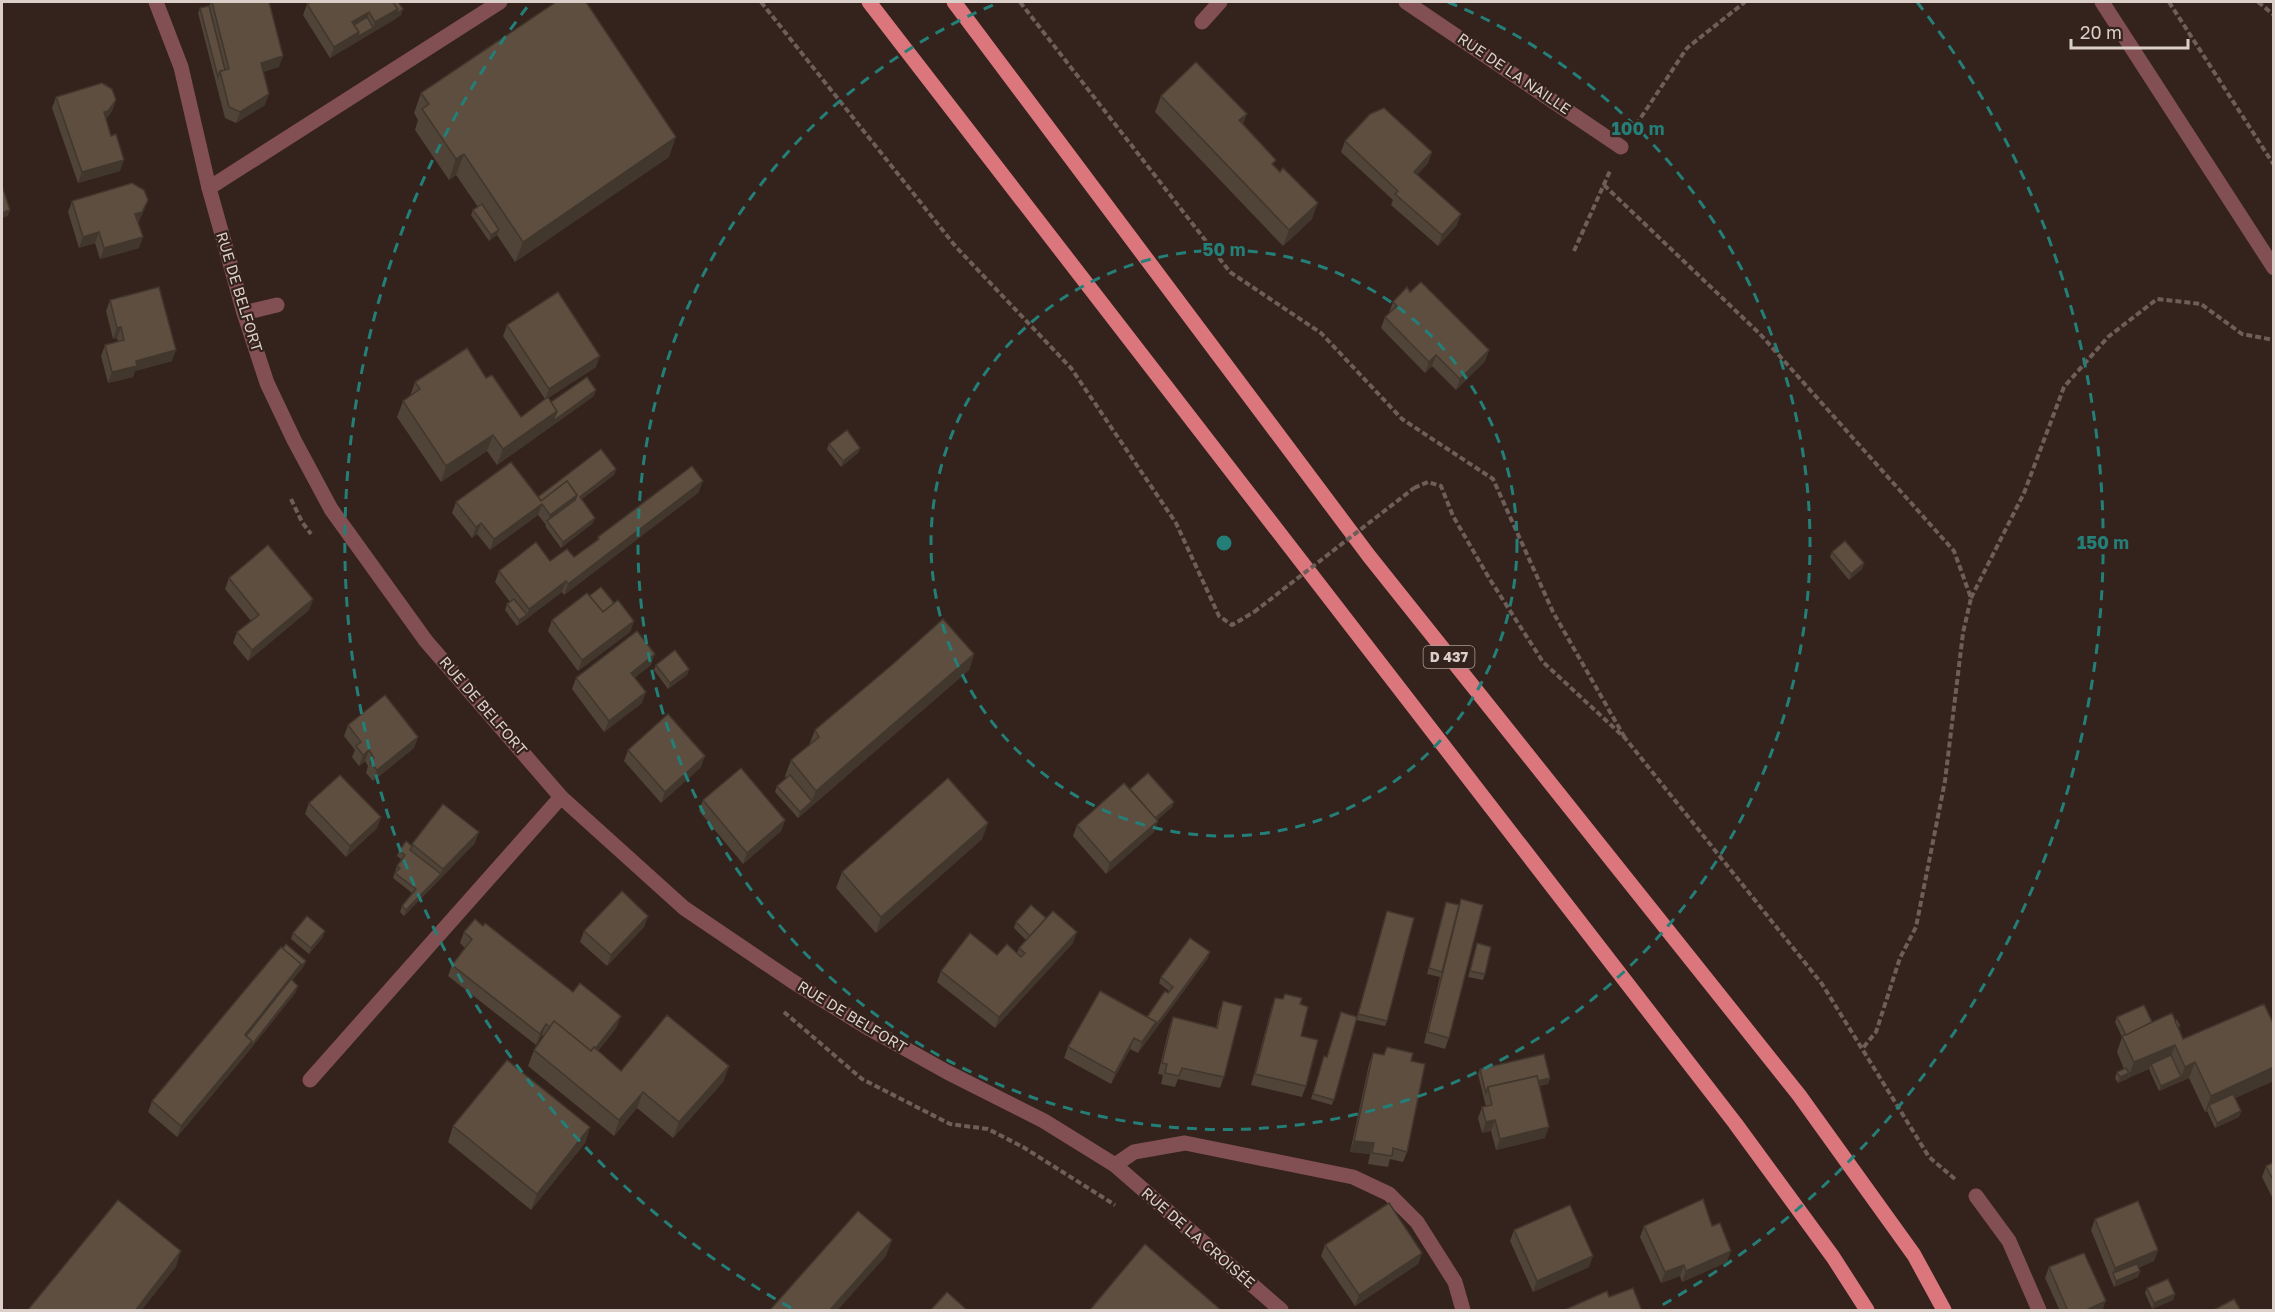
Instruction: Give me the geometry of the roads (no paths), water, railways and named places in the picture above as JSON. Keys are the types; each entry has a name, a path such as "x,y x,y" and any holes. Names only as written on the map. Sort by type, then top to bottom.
{"main road":[{"path":"869,2 1735,1123 1833,1257 1867,1311"},
{"name":"D 437","path":"954,2 1369,556 1798,1095 1914,1255 1944,1311"}],"street":[{"name":"RUE DE BELFORT","path":"156,2 181,67 209,188 244,314 267,383 331,509 426,641 561,797 684,908 792,981 870,1029 947,1072 1044,1121 1115,1165"},
{"path":"209,188 500,2"},
{"path":"1202,22 1220,2"},
{"name":"RUE DE LA NAILLE","path":"1406,2 1621,147"},
{"path":"2102,2 2274,268"},
{"path":"244,314 277,305"},
{"path":"310,1080 561,797"},
{"path":"1115,1165 1134,1152 1185,1143 1353,1177 1389,1194 1417,1222 1455,1281 1463,1311"},
{"name":"RUE DE LA CROISÉE","path":"1115,1165 1281,1311"},
{"path":"1977,1196 2009,1241 2039,1311"}]}
